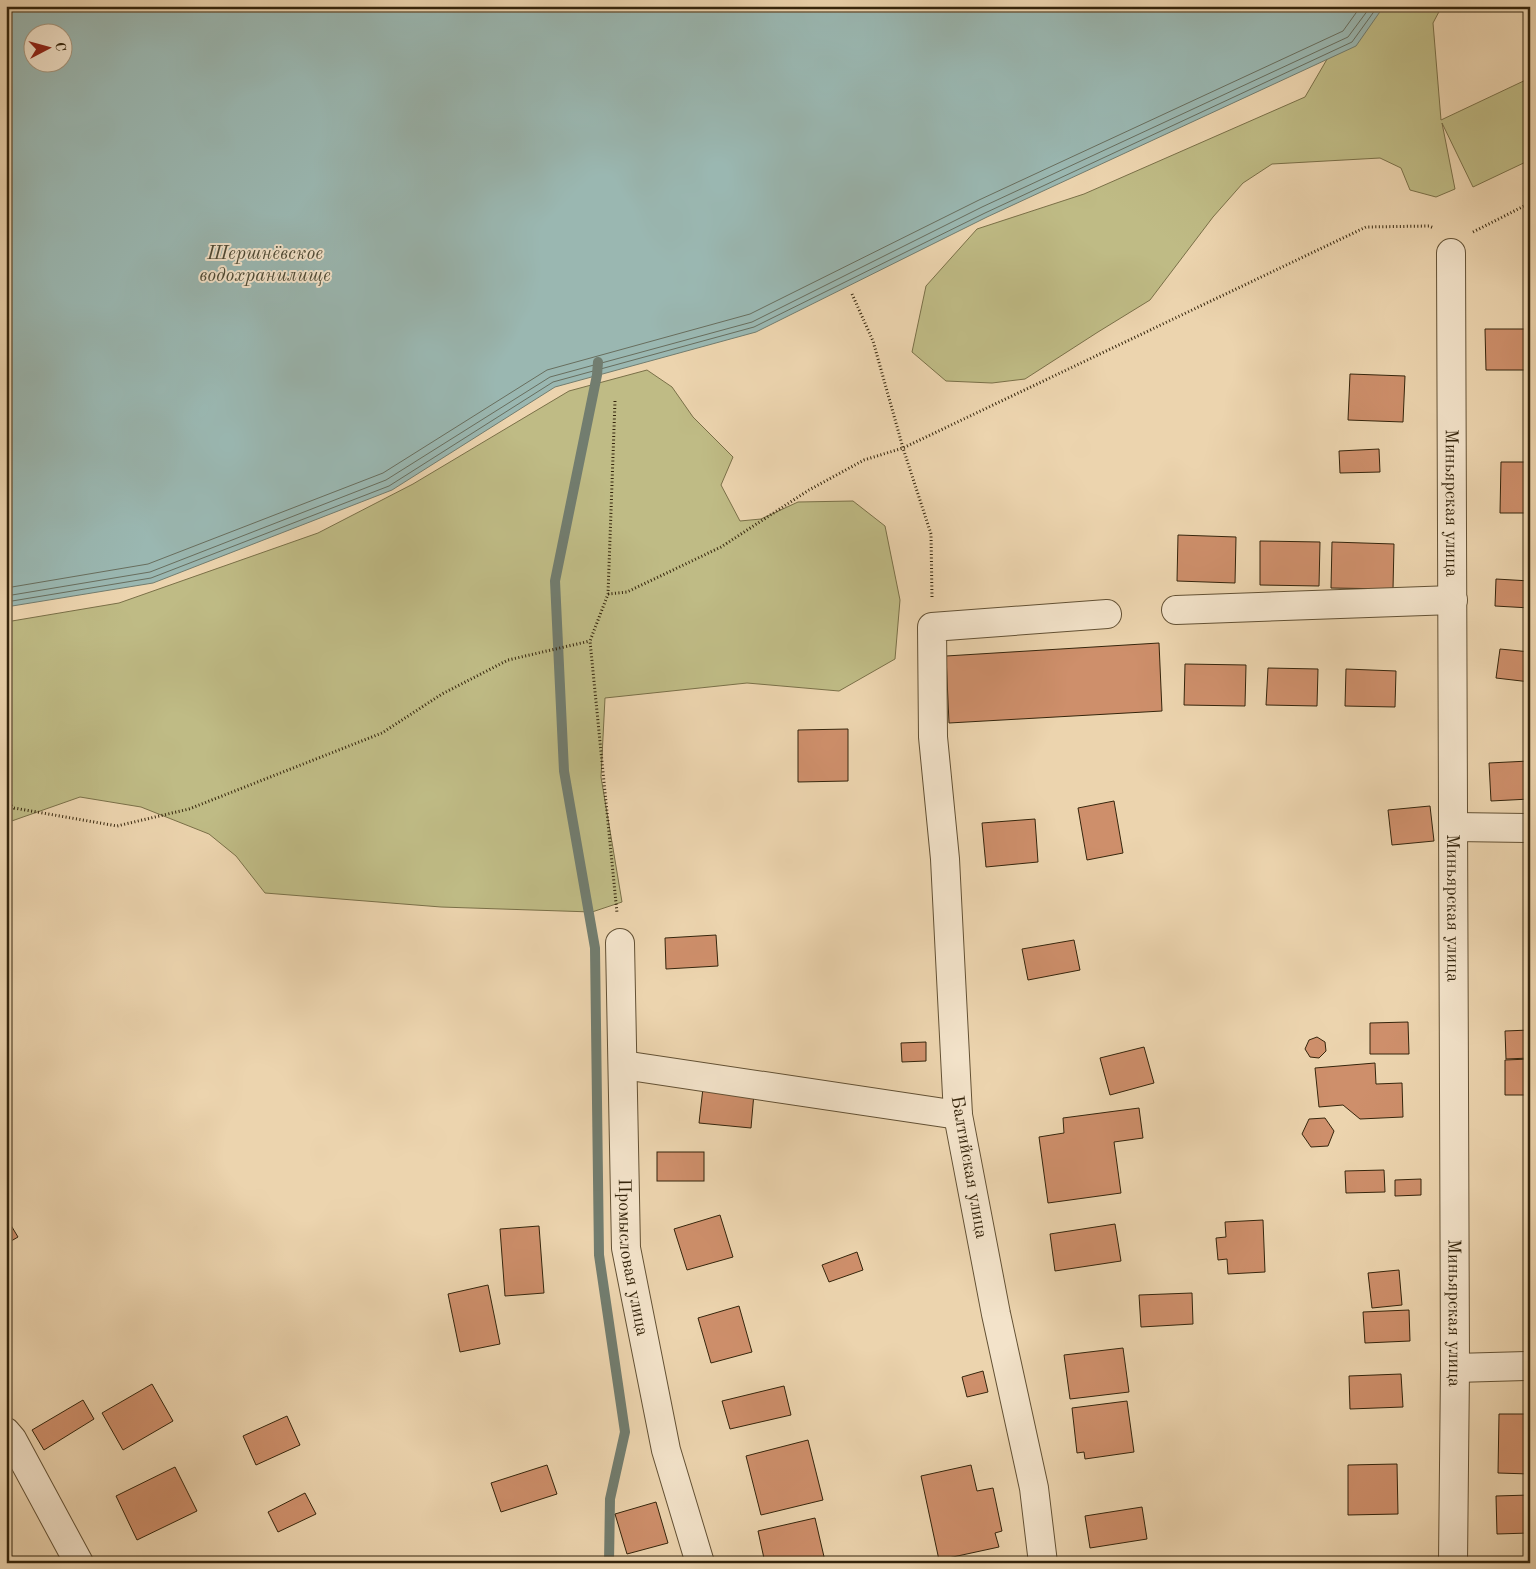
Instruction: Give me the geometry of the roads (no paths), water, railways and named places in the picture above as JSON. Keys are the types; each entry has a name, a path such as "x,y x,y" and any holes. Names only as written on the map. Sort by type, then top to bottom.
{"street":[{"name":"Миньярская улица","path":"1451,253 1456,1368 1453,1563"},
{"path":"1176,610 1453,600"},
{"name":"Балтийская улица","path":"1043,1563 1034,1488 996,1314 958,1115 945,859 933,737 932,627 1107,614"},
{"path":"1454,827 1530,828"},
{"name":"Промысловая улица","path":"620,943 626,1248 666,1450 700,1563"},
{"path":"623,1065 958,1115"},
{"path":"1456,1368 1530,1366"},
{"path":"6,1432 12,1439 79,1563"}],"water":[{"name":"Шершнёвское водохранилище","path":"6,6 1384,6 1356,46 987,217 756,332 555,387 392,490 153,583 6,607"}],"waterway":[{"path":"598,362 597,375 555,581 564,771 595,948 599,1255 625,1432 610,1499 609,1563"}]}
